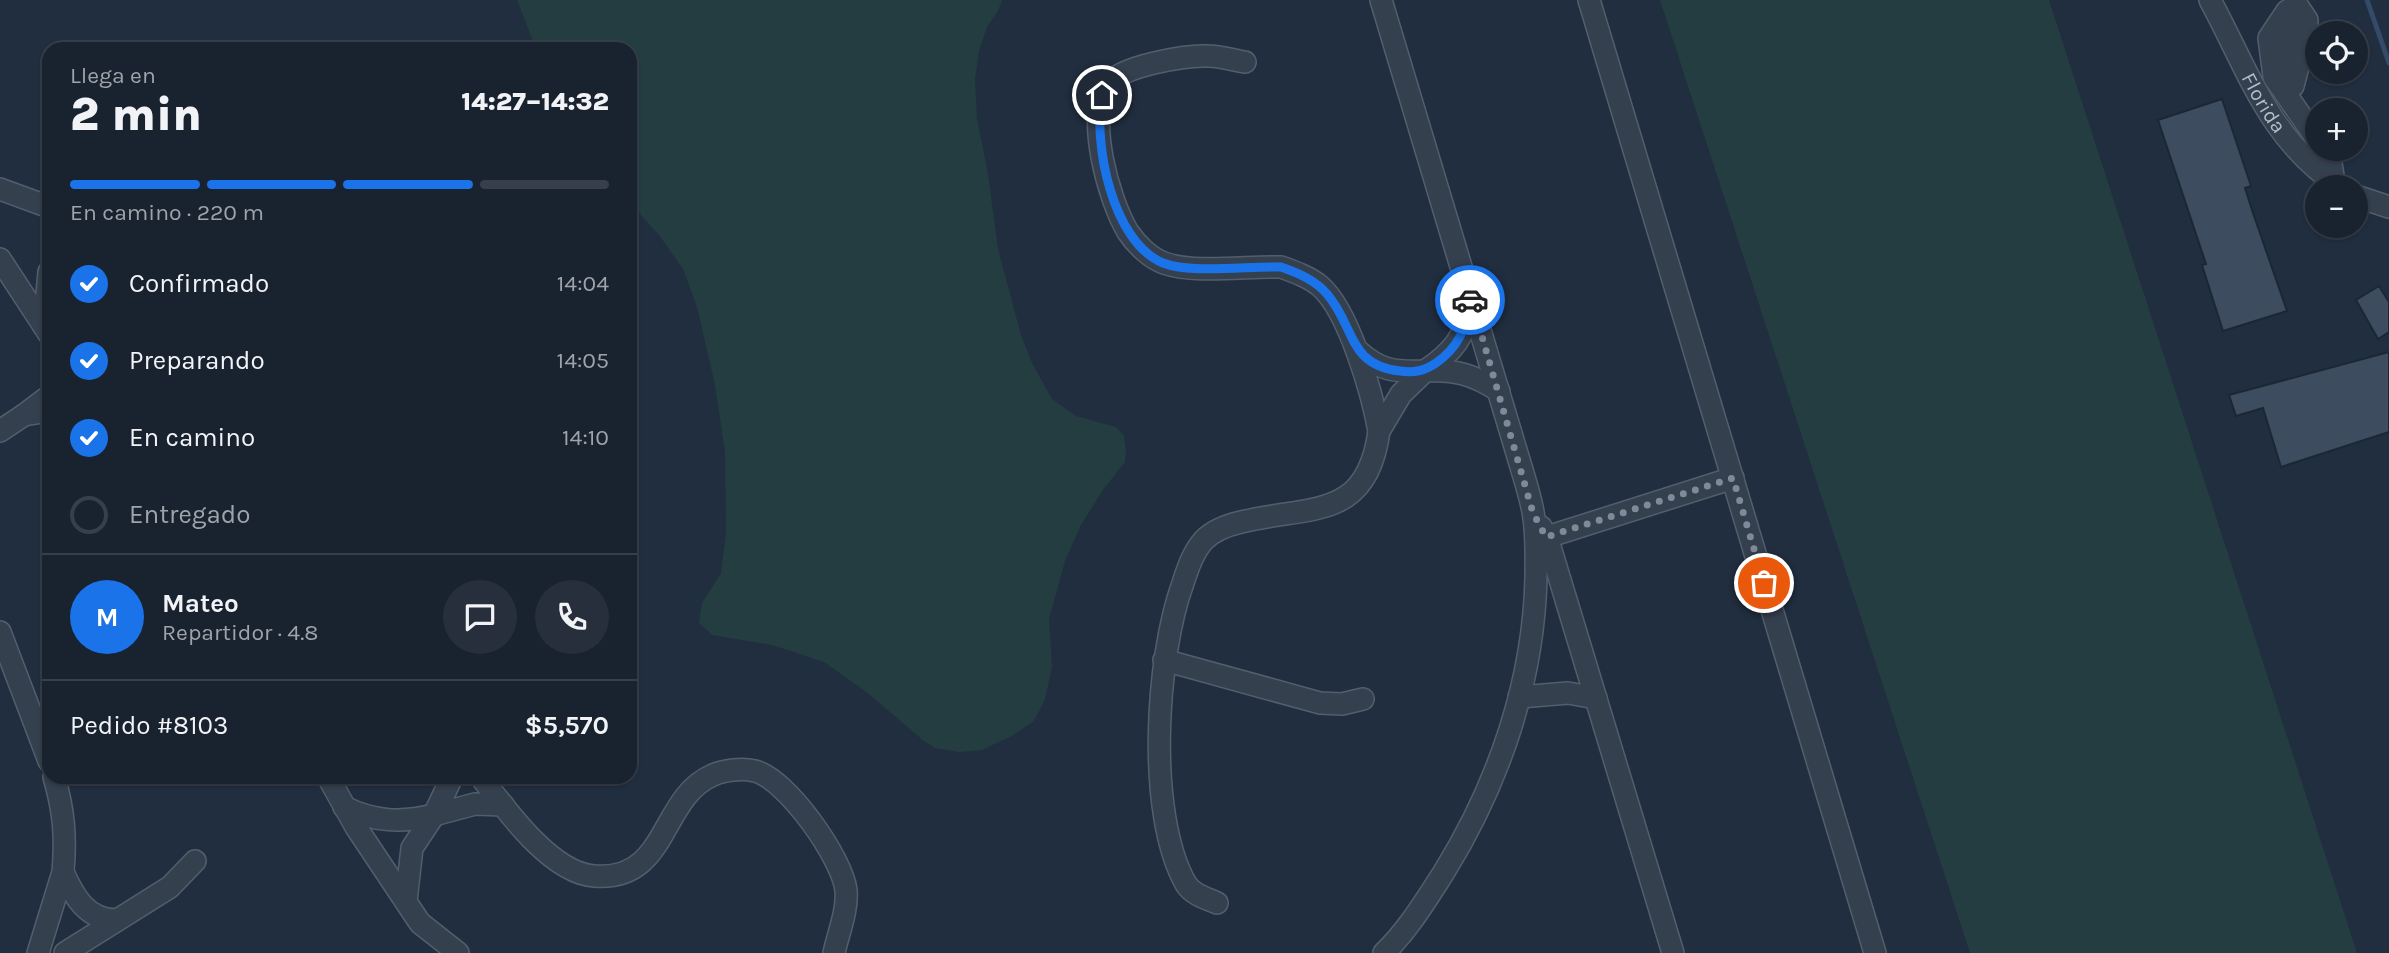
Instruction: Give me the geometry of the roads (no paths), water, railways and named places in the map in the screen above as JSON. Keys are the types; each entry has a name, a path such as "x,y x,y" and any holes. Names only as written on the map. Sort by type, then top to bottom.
{"street":[{"path":"1381,0 1499,391 1541,542 1596,698 1672,953"},
{"path":"1589,0 1875,953"},
{"name":"Florida","path":"2210,0 2270,116 2303,158 2325,175"},
{"path":"2297,3 2285,43 2284,71 2292,102 2305,121"},
{"path":"1217,903 1187,886 1172,847 1163,796 1160,713 1164,660 1179,593 1189,564 1205,538 1234,523 1301,513 1330,505 1346,497 1357,488 1373,465 1379,431 1374,404 1357,350 1329,296 1309,279 1281,267 1181,267 1163,263 1139,245 1121,216 1104,169 1100,137 1099,112 1102,95 1109,83 1117,75 1144,65 1208,56 1245,62"},
{"path":"0,189 42,204"},
{"path":"2368,200 2389,207"},
{"path":"0,258 42,324"},
{"path":"1379,431 1401,394 1424,371 1444,358 1463,333 1468,320 1470,295"},
{"path":"1357,350 1372,363 1387,370 1457,372 1475,376 1499,391"},
{"path":"0,430 42,401"},
{"path":"23,415 42,412"},
{"path":"1541,542 1733,478"},
{"path":"1384,953 1417,915 1465,837 1484,799 1520,697 1532,634 1541,542"},
{"path":"0,632 42,743"},
{"path":"1164,660 1320,703 1342,704 1363,699"},
{"path":"1520,697 1568,693 1596,698"},
{"path":"486,784 543,849 565,867 585,875 607,876 631,870 644,862 656,848 687,794 700,782 728,771 755,771 772,781 797,804 836,861 847,893 834,953"},
{"path":"38,953 63,872 66,837 56,784"},
{"path":"332,784 420,923 429,953"},
{"path":"406,901 412,848 434,814 449,784"},
{"path":"344,807 357,813 393,821 415,820 475,804 503,805"},
{"path":"65,953 170,887 195,862"},
{"path":"63,872 74,897 101,920 117,920"},
{"path":"420,923 458,953"},
{"path":"1404,929 1402,942 1405,953"}],"waterway":[{"path":"2367,0 2389,63"}]}
